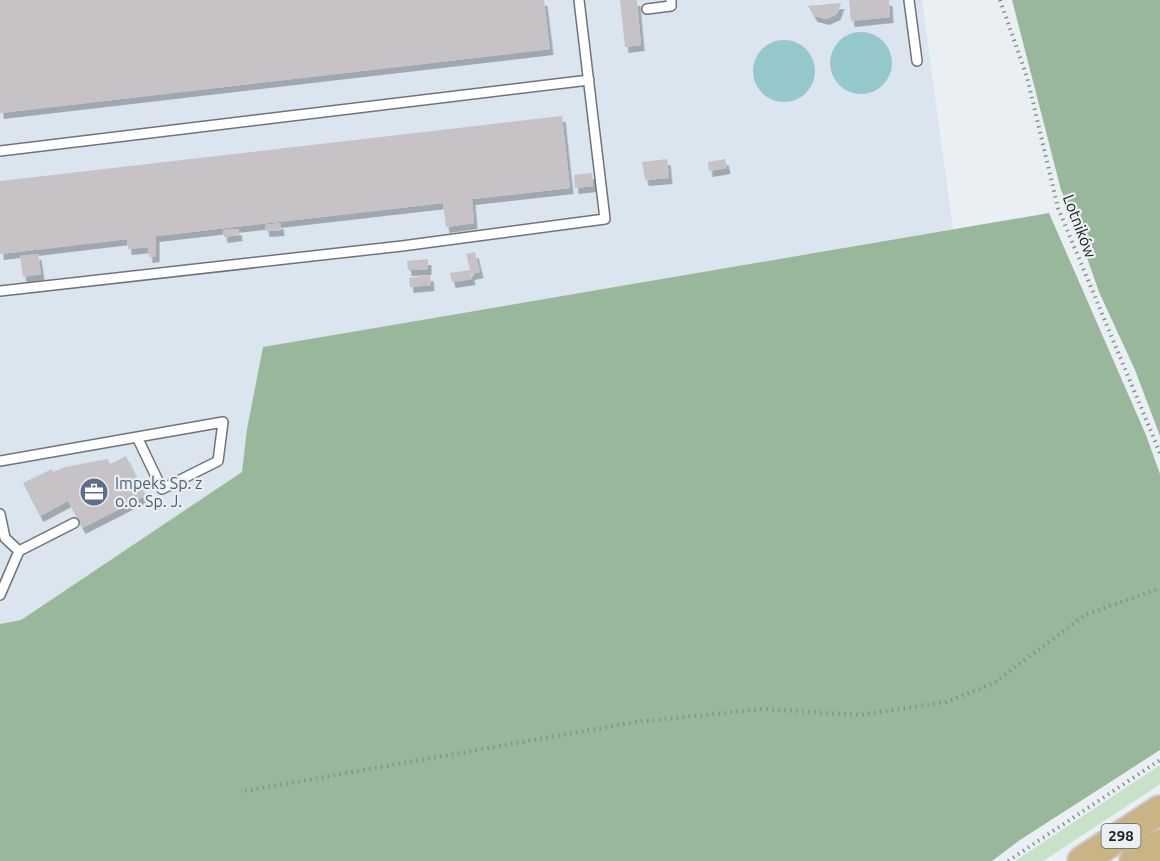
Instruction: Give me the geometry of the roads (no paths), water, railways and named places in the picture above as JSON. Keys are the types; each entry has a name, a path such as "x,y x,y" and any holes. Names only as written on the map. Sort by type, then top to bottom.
{"main road":[{"name":"298","path":"1082,861 1160,810"},
{"name":"298","path":"1134,861 1160,844"}],"lane":[{"path":"0,291 402,246 605,219 579,0"},
{"path":"647,9 671,6 671,0"},
{"path":"909,0 917,61"},
{"path":"0,151 589,80"},
{"path":"0,461 137,437 223,422 218,461 162,489 137,437"},
{"path":"0,514 1,530 5,538 19,551"},
{"path":"0,595 19,551 74,523"}],"water":[{"path":"861,32 878,37 883,41 887,46 892,63 887,80 883,85 878,89 861,94 844,89 839,85 835,80 830,63 835,46 839,41 844,37"},
{"path":"784,40 806,49 815,71 806,93 784,102 762,93 753,71 762,49"}],"place":[{"name":"Impeks Sp. z o.o. Sp. J.","path":"94,492"}]}
